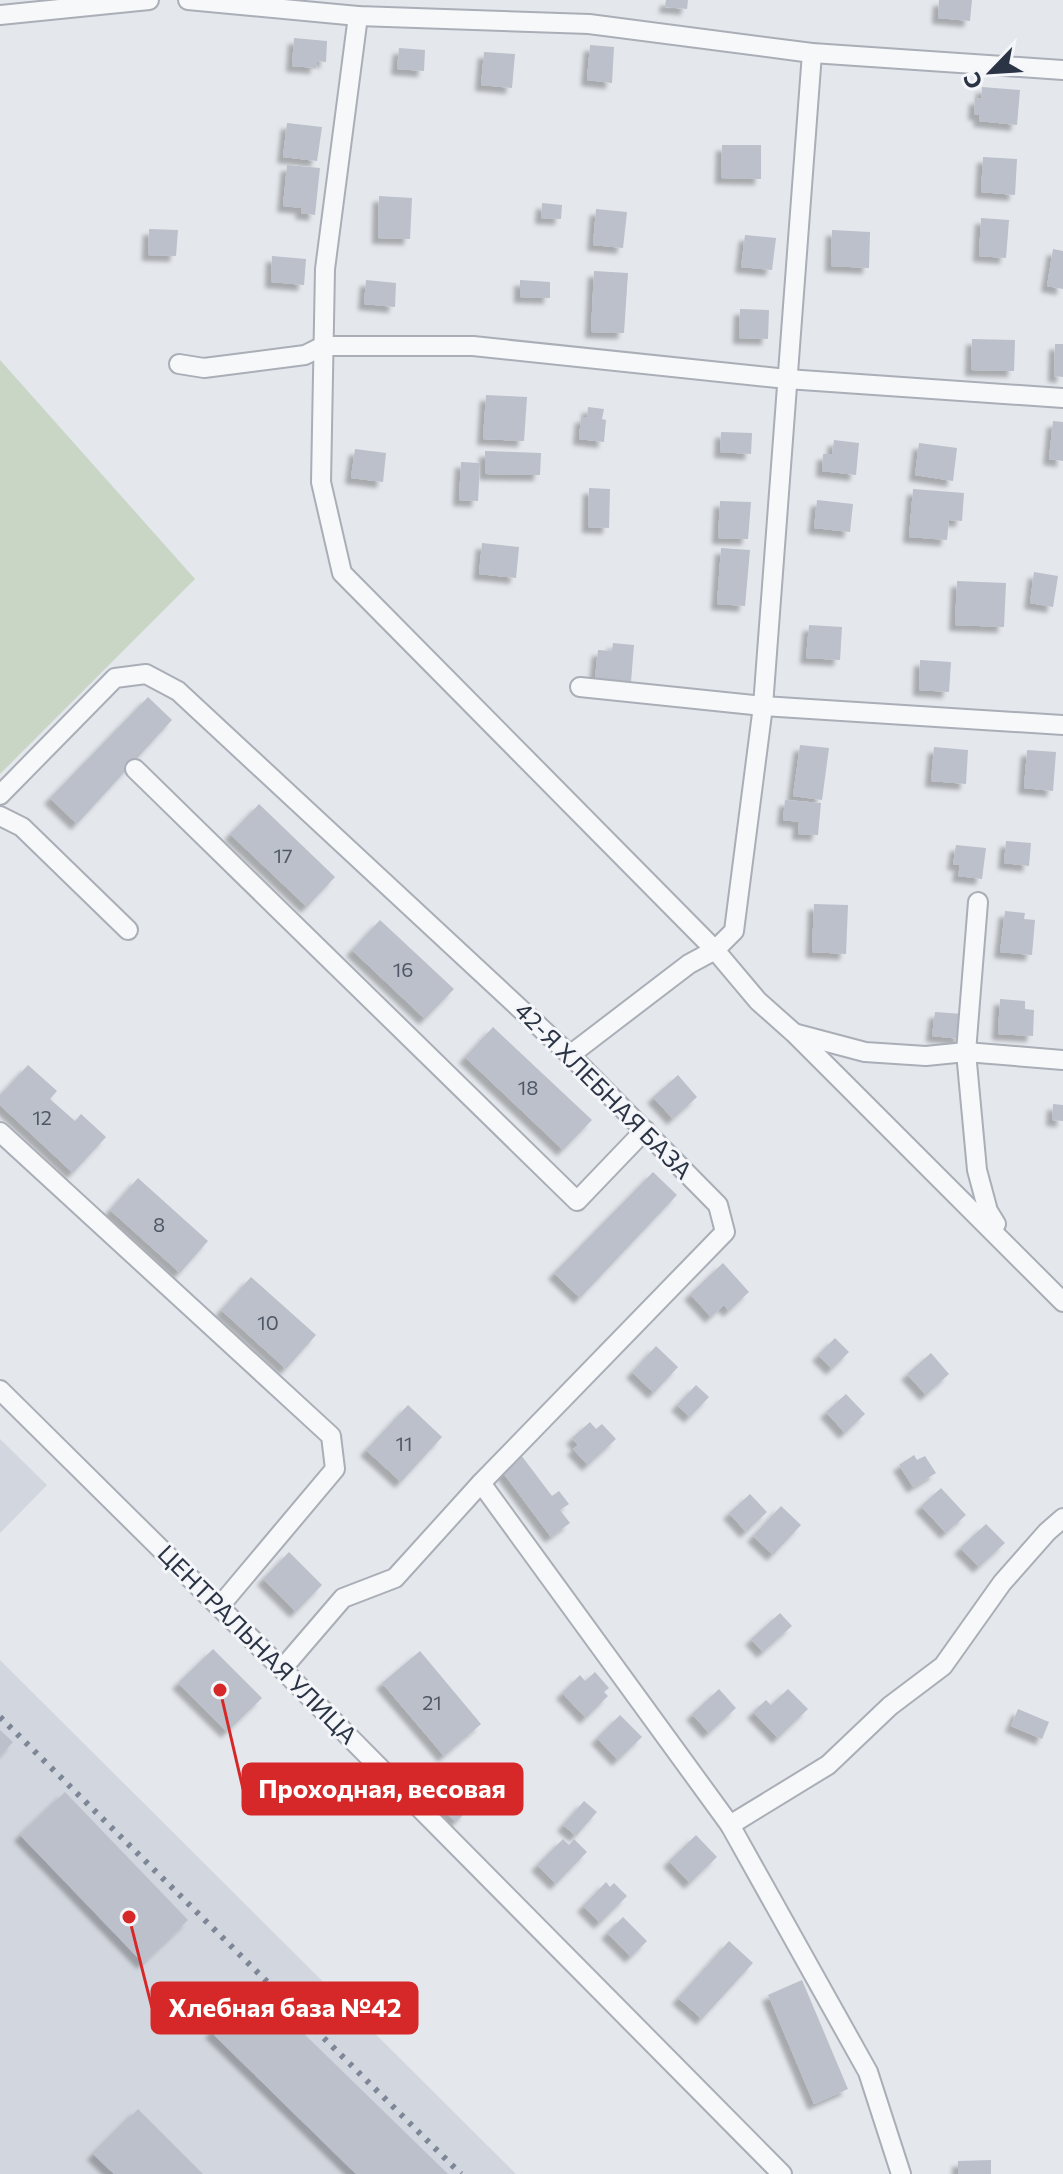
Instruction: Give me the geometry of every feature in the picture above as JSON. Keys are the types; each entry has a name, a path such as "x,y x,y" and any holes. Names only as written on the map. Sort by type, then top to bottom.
{"street":[{"path":"0,15 149,0"},
{"path":"188,0 358,16 589,24 812,53 1063,70"},
{"path":"358,16 325,269 321,482 342,573 715,950 758,1001 1008,1244 1063,1302"},
{"path":"570,1055 689,964 715,950 734,931 763,706 812,53"},
{"path":"179,364 204,368 305,355 323,346 473,346 787,379 1063,398"},
{"name":"42-Я ХЛЕБНАЯ БАЗА","path":"0,795 115,678 146,674 178,691 570,1055 718,1205 725,1232 481,1483 395,1578 343,1598 282,1669"},
{"path":"580,687 763,706 1063,725"},
{"path":"135,769 577,1201 645,1130"},
{"path":"0,816 22,827 128,930"},
{"path":"978,902 966,1052 977,1170 988,1211 1008,1244"},
{"path":"794,1033 865,1052 926,1056 966,1052 1063,1060"},
{"path":"0,1132 331,1436 335,1469 219,1607"},
{"name":"ЦЕНТРАЛЬНАЯ УЛИЦА","path":"0,1390 282,1669 782,2174"},
{"path":"481,1483 730,1825 868,2072 901,2174"},
{"path":"730,1825 828,1765 890,1706 943,1666 1002,1583 1063,1518"}],"shaded area":[{"path":"0,1439 47,1485 0,1533"},
{"path":"0,1660 516,2174 0,2174"}],"green space":[{"path":"0,360 195,579 0,774"}],"building":[{"path":"666,0 688,0 687,9 665,7"},
{"path":"939,0 972,0 970,21 938,18"},
{"path":"294,38 327,41 326,62 317,61 316,68 292,66"},
{"path":"590,45 614,47 612,83 587,80"},
{"path":"399,48 425,50 424,71 397,69"},
{"path":"484,52 515,54 512,88 481,85"},
{"path":"982,87 1020,90 1017,125 979,121 980,115 974,114 975,98 981,99"},
{"path":"287,123 322,127 317,161 283,157"},
{"path":"722,145 761,145 761,179 721,178"},
{"path":"983,157 1017,159 1015,195 981,192"},
{"path":"287,165 320,168 315,215 301,213 302,208 283,206"},
{"path":"379,196 412,198 410,239 378,238"},
{"path":"542,203 562,205 561,219 541,218"},
{"path":"596,209 627,212 623,248 593,245"},
{"path":"981,218 1009,220 1006,258 979,256"},
{"path":"149,229 178,230 176,256 148,255"},
{"path":"832,230 870,232 869,268 831,266"},
{"path":"745,235 776,238 772,270 741,267"},
{"path":"1053,249 1063,251 1063,289 1047,286"},
{"path":"272,256 306,259 304,285 271,282"},
{"path":"594,271 628,273 624,333 591,332"},
{"path":"366,280 396,283 395,307 364,304"},
{"path":"520,280 550,282 550,298 520,297"},
{"path":"740,309 769,310 768,339 739,338"},
{"path":"972,339 1015,340 1014,371 971,370"},
{"path":"1055,344 1063,344 1063,377 1054,376"},
{"path":"486,395 527,397 524,441 483,439"},
{"path":"588,407 604,409 604,442 579,439 581,417 587,417"},
{"path":"1053,421 1063,422 1063,461 1049,459"},
{"path":"721,432 752,433 751,454 720,452"},
{"path":"834,440 859,443 856,475 822,471 823,454 832,454"},
{"path":"919,443 957,448 953,481 915,475"},
{"path":"355,449 386,453 383,482 351,478"},
{"path":"485,451 541,453 540,475 485,474"},
{"path":"461,462 480,463 478,501 459,500"},
{"path":"589,488 610,489 609,528 588,527"},
{"path":"913,489 964,493 962,521 949,520 947,540 909,537"},
{"path":"817,500 853,504 850,532 814,528"},
{"path":"720,501 751,502 748,539 718,538"},
{"path":"482,543 519,547 516,578 479,574"},
{"path":"721,548 750,550 745,606 717,604"},
{"path":"1034,572 1058,576 1053,607 1030,603"},
{"path":"957,581 1006,583 1004,627 955,625"},
{"path":"809,625 842,627 840,660 806,658"},
{"path":"613,643 634,645 631,682 595,678 598,650 612,651"},
{"path":"920,660 951,662 949,692 919,690"},
{"path":"148,697 172,720 77,824 50,798"},
{"path":"800,745 829,748 822,800 793,796"},
{"path":"934,747 968,750 966,784 931,781"},
{"path":"1027,750 1056,752 1053,791 1024,788"},
{"path":"785,800 821,803 818,835 798,834 799,822 783,820"},
{"path":"259,804 335,877 307,907 230,834"},
{"path":"1006,841 1031,843 1029,866 1004,863"},
{"path":"956,845 986,848 982,879 958,876 960,865 953,864"},
{"path":"814,904 848,905 846,954 812,952"},
{"path":"1005,911 1025,913 1024,919 1035,920 1032,955 1000,952"},
{"path":"380,920 454,989 425,1019 352,950"},
{"path":"1000,999 1025,1001 1025,1009 1034,1010 1033,1036 998,1034"},
{"path":"935,1012 963,1014 961,1039 932,1036"},
{"path":"493,1027 592,1120 563,1150 465,1057"},
{"path":"28,1065 57,1091 50,1099 75,1121 81,1114 106,1137 73,1173 0,1105 0,1095"},
{"path":"678,1075 697,1097 673,1119 653,1097"},
{"path":"1053,1104 1063,1105 1063,1121 1052,1120"},
{"path":"653,1172 677,1195 580,1298 554,1273"},
{"path":"138,1178 208,1241 180,1273 110,1210"},
{"path":"723,1263 749,1292 729,1311 724,1305 711,1317 690,1294"},
{"path":"251,1277 316,1335 286,1369 221,1310"},
{"path":"835,1338 849,1352 832,1369 818,1355"},
{"path":"656,1346 678,1367 654,1393 632,1372"},
{"path":"931,1353 949,1374 926,1395 907,1374"},
{"path":"696,1385 709,1397 690,1417 677,1405"},
{"path":"846,1394 865,1414 845,1433 826,1412"},
{"path":"408,1405 442,1437 401,1482 366,1450"},
{"path":"590,1422 596,1429 602,1424 616,1439 588,1465 573,1449 578,1445 572,1438"},
{"path":"521,1455 552,1496 559,1491 569,1504 560,1510 570,1523 551,1537 501,1470"},
{"path":"914,1455 917,1460 925,1456 936,1473 913,1487 899,1465"},
{"path":"941,1488 966,1515 946,1533 921,1506"},
{"path":"750,1494 767,1512 746,1532 729,1513"},
{"path":"781,1506 801,1525 773,1555 753,1536"},
{"path":"986,1524 1005,1543 979,1567 960,1548"},
{"path":"289,1552 322,1585 296,1612 263,1579"},
{"path":"780,1613 792,1626 763,1652 751,1639"},
{"path":"213,1649 262,1698 227,1732 178,1683"},
{"path":"420,1651 481,1724 444,1756 382,1683"},
{"path":"595,1672 609,1688 604,1692 608,1696 586,1718 562,1693 580,1675 585,1681"},
{"path":"719,1689 736,1708 709,1733 692,1714"},
{"path":"788,1689 808,1709 778,1738 753,1712 766,1700 771,1705"},
{"path":"1018,1709 1049,1722 1042,1739 1011,1726"},
{"path":"620,1715 642,1737 618,1760 597,1738"},
{"path":"0,1730 13,1742 0,1756"},
{"path":"65,1792 188,1920 143,1963 20,1835"},
{"path":"448,1795 466,1812 456,1822 438,1805"},
{"path":"584,1801 597,1812 576,1836 563,1825"},
{"path":"696,1835 717,1857 690,1883 669,1861"},
{"path":"563,1839 569,1845 574,1839 587,1852 556,1884 537,1865"},
{"path":"606,1882 610,1887 614,1883 627,1896 600,1923 583,1906"},
{"path":"623,1917 647,1941 631,1957 607,1933"},
{"path":"729,1941 753,1963 702,2019 678,1998"},
{"path":"802,1980 848,2089 814,2104 768,1995"},
{"path":"256,1987 448,2174 356,2174 211,2032"},
{"path":"138,2109 203,2174 114,2174 93,2154"},
{"path":"991,2160 991,2174 958,2174 958,2161"}],"railway":[{"path":"0,1717 461,2174"}],"place":[{"name":"Проходная, весовая","path":"220,1690"},
{"name":"Хлебная база №42","path":"129,1917"}]}
